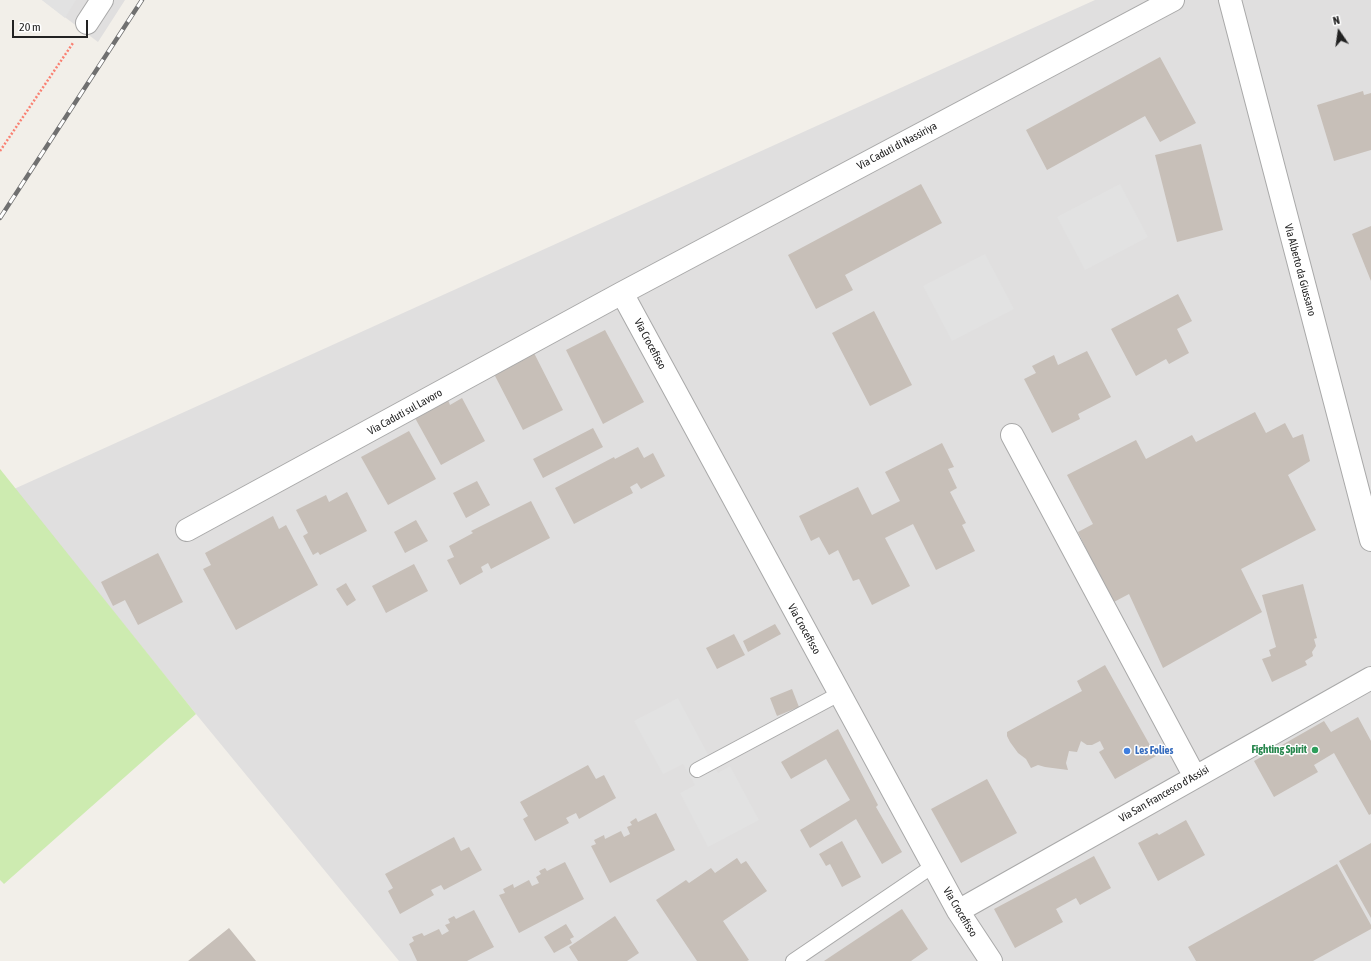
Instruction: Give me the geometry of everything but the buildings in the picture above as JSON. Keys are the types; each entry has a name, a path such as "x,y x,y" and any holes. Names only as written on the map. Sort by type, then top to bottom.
{"street":[{"path":"87,23 102,0"},
{"name":"Via Caduti di Nassiriya","path":"622,293 1173,0"},
{"name":"Via Alberto da Giussano","path":"1230,0 1371,540"},
{"name":"Via Caduti sul Lavoro","path":"187,530 622,293"},
{"name":"Via Crocefisso","path":"622,293 933,866 958,911 991,961"},
{"path":"1012,435 1195,777"},
{"name":"Via San Francesco d'Assisi","path":"958,911 1371,678"}],"lane":[{"path":"697,770 839,694"},
{"path":"792,961 933,866"}],"path":[{"path":"0,151 87,23"}],"shaded area":[{"path":"42,0 125,0 98,42"},
{"path":"42,0 76,0 65,18"},
{"path":"1095,0 1371,0 1371,961 399,961 14,489"},
{"path":"1120,184 1148,237 1085,270 1057,217"},
{"path":"985,254 1014,309 952,341 923,286"},
{"path":"678,698 718,773 730,766 759,820 708,847 680,793 695,785 683,764 663,774 634,721"}],"green space":[{"path":"0,469 196,714 4,884 0,880"}],"railway":[{"path":"0,218 142,0"}],"place":[{"name":"Fighting Spirit","path":"1315,750"},
{"name":"Les Folies","path":"1127,751"}]}
